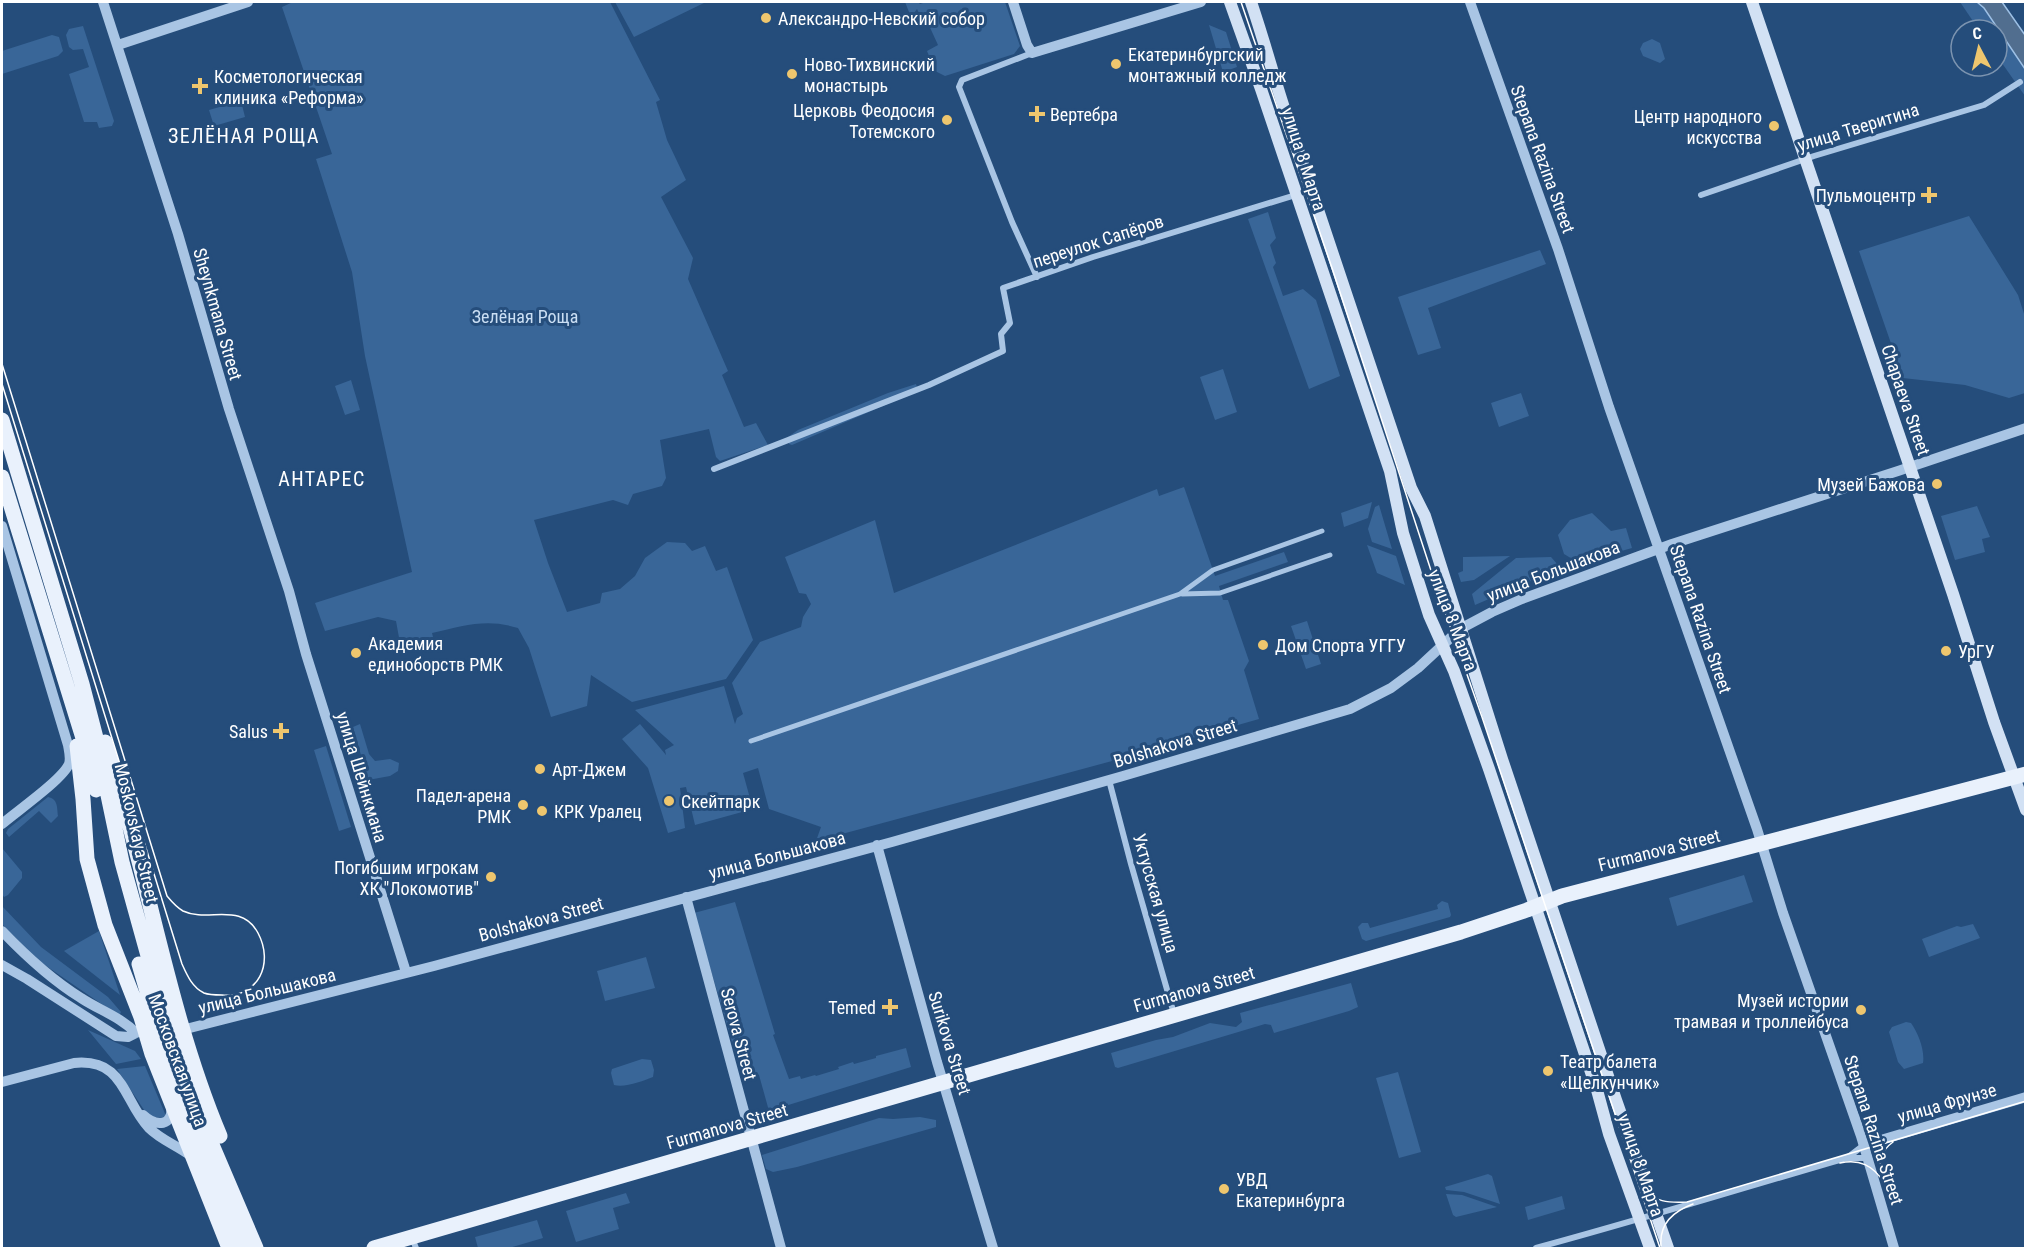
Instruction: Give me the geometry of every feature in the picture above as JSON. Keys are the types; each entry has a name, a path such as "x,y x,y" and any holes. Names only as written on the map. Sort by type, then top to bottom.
{"main road":[{"name":"улица 8 Марта","path":"1230,2 1390,471 1404,533 1429,615 1454,671 1489,769 1609,1134 1650,1248"},
{"name":"улица 8 Марта","path":"1251,2 1411,488 1425,516 1460,629 1616,1100 1668,1248"},
{"name":"Chapaeva Street","path":"1752,2 1910,467 2019,776 2025,810"},
{"name":"Moskovskaya Street","path":"2,420 75,686 114,872 168,1063 244,1248"},
{"name":"Moskovskaya Street","path":"2,477 75,686 96,738 122,862 179,1058 207,1133 256,1248"},
{"name":"Московская улица","path":"229,1248 170,1099 141,1034 128,982 105,925 92,883 87,859 78,753 68,709 75,686 92,701 114,767 139,857 182,1030 216,1127 266,1248"},
{"name":"Furmanova Street","path":"374,1248 414,1243 751,1139 1470,929 1628,878 2019,776"}],"street":[{"name":"улица Шейнкмана","path":"103,2 178,234 229,410 289,591 309,665 406,972"},
{"path":"118,45 248,2"},
{"path":"1013,2 1027,45 1032,53"},
{"path":"1037,277 1012,222 960,89 962,80 1032,53 1201,2"},
{"name":"Stepana Razina Street","path":"1470,2 1558,249 1609,406 1864,1145 1894,1248"},
{"name":"улица Тверитина","path":"1701,195 1806,159 1984,105 2020,82"},
{"name":"переулок Сапёров","path":"714,469 929,385 1003,351 1001,334 1010,323 1003,288 1103,254 1312,190"},
{"path":"1659,548 2025,428"},
{"path":"2,526 68,745 70,759 67,767 55,780 2,824"},
{"path":"751,741 1180,594 1213,570 1322,531"},
{"name":"улица Большакова","path":"1460,629 1522,599 1659,548"},
{"path":"1180,594 1220,593 1330,555"},
{"name":"Bolshakova Street","path":"877,846 1350,709 1391,688 1418,669 1460,629"},
{"name":"Уктусская улица","path":"1109,780 1175,1015"},
{"name":"улица Большакова","path":"686,897 877,846"},
{"name":"Surikova Street","path":"877,846 993,1248"},
{"name":"Bolshakova Street","path":"406,972 686,897"},
{"name":"Serova Street","path":"686,897 781,1248"},
{"path":"2,931 39,966 80,998 141,1034"},
{"name":"улица Большакова","path":"2,965 116,1035 128,1037 182,1030 406,972"},
{"path":"2,1082 74,1063 92,1064 114,1075 152,1131 194,1158"},
{"name":"улица Фрунзе","path":"1846,1158 1864,1145 2025,1097"},
{"path":"136,1108 152,1122 169,1121 170,1099"},
{"path":"1536,1248 1640,1220 1846,1158 1867,1158"}],"green space":[{"name":"Зелёная Роща","path":"293,2 610,2 660,100 656,102 667,140 686,180 661,197 693,258 688,279 728,371 722,375 744,427 756,423 768,445 720,461 716,457 709,429 660,440 666,478 662,486 633,494 628,505 613,500 534,520 567,612 600,603 602,593 620,589 635,576 645,558 667,542 685,543 692,551 705,546 716,571 727,567 753,640 726,679 632,702 591,675 587,706 551,717 529,648 518,628 496,624 475,624 432,633 433,637 400,643 396,621 378,617 325,631 315,603 412,572 365,356 352,272 316,159 332,154 282,7"},
{"path":"615,2 706,2 634,37"},
{"path":"905,2 920,4 926,2 1005,2 1020,46 1014,54 945,76 935,71 927,51 938,45 927,21 922,19 917,9 911,17"},
{"path":"1960,2 1977,2 1991,18 1971,18"},
{"path":"1209,25 1226,32 1237,67 1223,72"},
{"path":"83,26 114,121 112,126 99,128 97,122 84,122 69,74 89,67 83,49 73,50 69,47 66,35 69,29"},
{"path":"52,35 59,37 63,51 58,56 2,74 2,51"},
{"path":"1652,39 1660,43 1665,59 1660,63 1643,56 1640,49 1643,43"},
{"path":"2009,45 2025,69 2025,96 2009,73"},
{"path":"241,101 245,117 214,126 209,110"},
{"path":"1268,212 1276,238 1270,245 1276,263 1273,267 1283,296 1303,289 1316,300 1340,376 1309,389 1248,219"},
{"path":"1969,216 2018,295 2025,317 2025,393 2009,398 1965,385 1903,378 1859,251"},
{"path":"1540,250 1546,264 1428,308 1441,348 1418,355 1398,297"},
{"path":"1223,369 1237,412 1215,420 1200,377"},
{"path":"351,380 360,410 345,415 335,386"},
{"path":"916,384 918,391 792,445 789,444 788,437 798,430"},
{"path":"1521,393 1529,416 1499,427 1491,403"},
{"path":"1184,487 1215,576 1284,552 1288,562 1219,586 1223,600 1228,600 1249,661 1244,670 1259,719 816,841 821,827 769,809 758,768 743,773 753,809 695,825 686,787 680,788 685,828 668,833 648,768 622,739 640,724 666,755 665,750 674,745 635,710 724,686 735,724 737,718 743,714 732,683 760,642 801,627 803,617 811,604 806,594 799,593 785,557 875,520 894,593 1157,489 1159,496"},
{"path":"1372,502 1368,518 1344,527 1341,513"},
{"path":"1379,505 1392,549 1372,542 1368,529 1375,507"},
{"path":"1977,506 1990,537 1982,539 1985,552 1955,560 1941,516"},
{"path":"1592,513 1611,531 1626,528 1632,548 1579,563 1564,554 1558,535 1570,520"},
{"path":"1367,545 1396,556 1405,585 1377,573"},
{"path":"1510,556 1474,580 1461,582 1458,573 1463,571 1463,557"},
{"path":"1551,557 1565,573 1540,577 1475,605 1472,594 1516,558"},
{"path":"1307,621 1321,664 1306,669 1291,626"},
{"path":"360,724 369,754 375,761 390,759 399,763 398,771 390,776 368,780 353,727"},
{"path":"326,746 351,827 339,831 314,750"},
{"path":"48,797 55,802 58,816 51,823 39,811 9,837 6,833 8,829"},
{"path":"2,848 22,872 22,878 4,897 2,894"},
{"path":"1744,875 1753,902 1677,926 1669,898"},
{"path":"1442,901 1448,903 1450,917 1366,941 1362,939 1358,927 1362,923 1368,923 1370,928 1438,909 1437,905"},
{"path":"735,902 775,1034 773,1035 789,1079 816,1076 853,1062 854,1064 906,1048 911,1067 769,1111 759,1075 740,1069 694,913"},
{"path":"2,906 41,947 108,997 121,1012 119,1016 36,959 2,924"},
{"path":"1973,924 1980,938 1929,957 1922,939 1957,926"},
{"path":"99,931 120,995 64,951"},
{"path":"646,957 655,988 605,1001 597,971"},
{"path":"1351,983 1358,1007 1349,1011 1274,1033 1271,1025 1265,1024 1115,1067 1111,1053 1173,1037 1210,1023 1236,1027 1242,1022 1240,1013"},
{"path":"1906,1022 1911,1023 1916,1032 1922,1047 1923,1063 1904,1069 1898,1062 1889,1032 1892,1027"},
{"path":"88,1030 135,1051 141,1059 116,1064"},
{"path":"642,1059 651,1060 654,1070 653,1077 629,1085 614,1085 612,1069"},
{"path":"145,1066 166,1116 161,1118 148,1116 117,1069"},
{"path":"1398,1072 1421,1152 1399,1158 1376,1078"},
{"path":"920,1117 936,1120 936,1127 797,1167 773,1172 766,1169 762,1155 879,1118"},
{"path":"1488,1174 1492,1176 1500,1204 1464,1192 1446,1190 1445,1187"},
{"path":"626,1193 630,1203 613,1208 619,1229 576,1242 566,1211"},
{"path":"1446,1194 1462,1195 1497,1207 1456,1217 1453,1215"},
{"path":"1562,1196 1565,1209 1528,1220 1525,1207"},
{"path":"537,1220 543,1238 509,1248 478,1248 475,1237"}],"shaded area":[{"path":"1977,2 2002,2 2025,35 2025,69 2009,45 2009,18 1991,18"}],"tram line":[{"path":"1241,2 1660,1248"},
{"path":"2,364 167,896 183,911 203,915 233,915 251,923 263,944 264,956 260,976 254,985 245,991 215,995 204,993 193,984 182,964 2,384"},
{"path":"1641,1188 1662,1201 1687,1202 2026,1101"},
{"path":"1883,1179 1880,1168 1882,1154 1893,1142"},
{"path":"1840,1163 1854,1162 1870,1167 1884,1182"},
{"path":"1661,1246 1662,1231 1669,1219 1680,1210 1693,1204"}],"place":[{"name":"Александро-Невский собор","path":"766,18"},
{"name":"Екатеринбургский монтажный колледж","path":"1116,64"},
{"name":"Ново-Тихвинский монастырь","path":"792,74"},
{"name":"Косметологическая клиника «Реформа»","path":"200,86"},
{"name":"Вертебра","path":"1037,114"},
{"name":"Церковь Феодосия Тотемского","path":"947,120"},
{"name":"Центр народного искусства","path":"1774,126"},
{"name":"Пульмоцентр","path":"1929,195"},
{"name":"Музей Бажова","path":"1937,484"},
{"name":"Дом Спорта УГГУ","path":"1263,645"},
{"name":"УрГУ","path":"1946,651"},
{"name":"Академия единоборств РМК","path":"356,653"},
{"name":"Salus","path":"281,731"},
{"name":"Арт-Джем","path":"540,769"},
{"name":"Скейтпарк","path":"669,801"},
{"name":"Падел-арена РМК","path":"523,805"},
{"name":"КРК Уралец","path":"542,811"},
{"name":"Погибшим игрокам ХК \"Локомотив\"","path":"491,877"},
{"name":"Temed","path":"890,1007"},
{"name":"Музей истории трамвая и троллейбуса","path":"1861,1010"},
{"name":"Театр балета «Щелкунчик»","path":"1548,1071"},
{"name":"УВД Екатеринбурга","path":"1224,1189"}],"district":[{"name":"ЗЕЛЁНАЯ РОЩА","path":"244,136"},
{"name":"АНТАРЕС","path":"322,479"}]}
